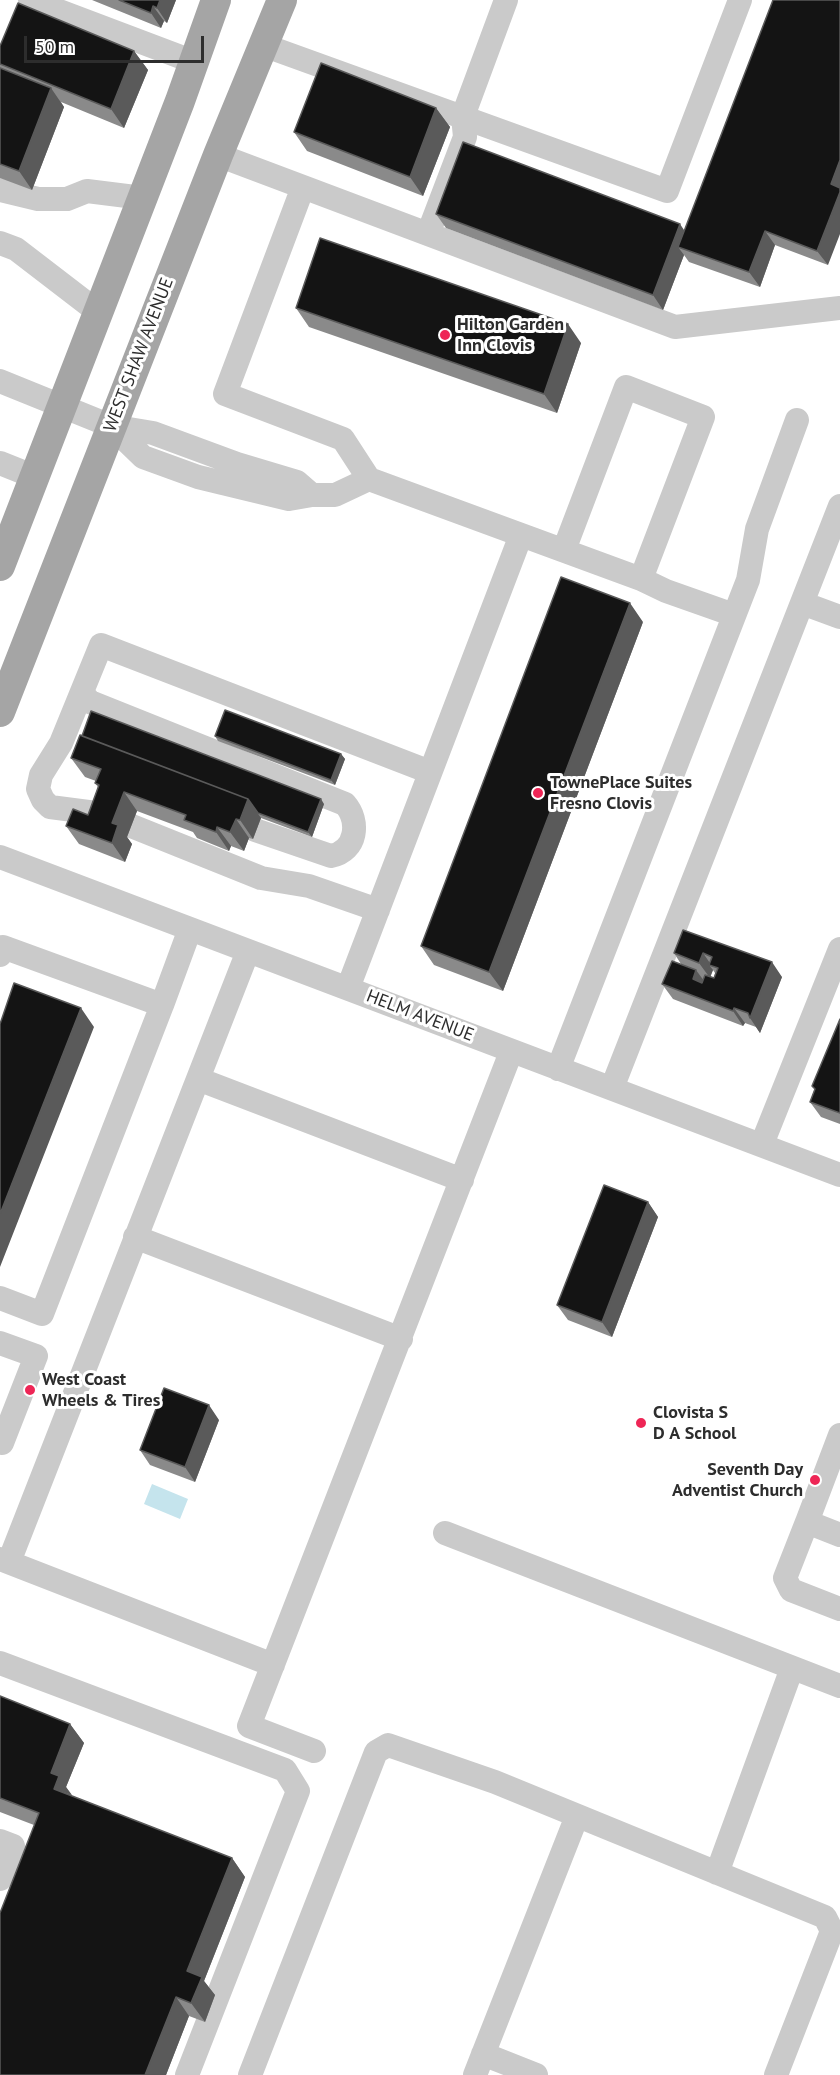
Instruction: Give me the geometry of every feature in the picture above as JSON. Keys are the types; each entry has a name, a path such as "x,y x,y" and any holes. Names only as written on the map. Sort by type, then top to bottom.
{"main road":[{"path":"2,553 35,477 216,0"},
{"name":"WEST SHAW AVENUE","path":"0,712 218,154 282,0"}],"street":[{"path":"30,0 194,62"},
{"path":"428,234 465,137 463,116 506,0"},
{"path":"263,45 667,190 740,0"},
{"path":"218,154 675,327 840,308"},
{"path":"303,187 225,394 343,439 369,479 734,615"},
{"path":"0,190 38,199 67,199 87,191 142,198"},
{"path":"8,246 98,312"},
{"path":"0,381 111,426 143,456 198,477 289,499 312,495 335,495 369,479"},
{"path":"564,550 626,387 703,417 641,579"},
{"path":"558,1069 748,580 757,529 797,420"},
{"path":"0,463 35,477"},
{"path":"612,1088 840,506"},
{"path":"348,988 521,535"},
{"path":"802,603 840,617"},
{"path":"104,814 50,807 43,800 38,789 41,775 61,743 101,645 430,772"},
{"path":"82,693 90,702 345,804 352,812 355,824 349,847 340,855 332,856 255,830"},
{"path":"48,763 57,757 78,762"},
{"path":"129,825 261,878 309,886 378,910"},
{"name":"HELM AVENUE","path":"0,858 840,1175"},
{"path":"0,1298 42,1314 190,929"},
{"path":"0,956 3,947 162,1005"},
{"path":"762,1144 830,1005 840,949"},
{"path":"248,951 5,1561 273,1665"},
{"path":"314,1751 249,1726 511,1052"},
{"path":"198,1079 462,1180"},
{"path":"135,1238 401,1339"},
{"path":"0,1343 36,1356 3,1443 0,1442"},
{"path":"840,1435 785,1578 791,1590 840,1609"},
{"path":"807,1522 840,1534"},
{"path":"445,1533 840,1686"},
{"path":"0,1663 285,1770 298,1791 187,2075"},
{"path":"717,1873 792,1668"},
{"path":"250,2075 376,1752 388,1745 495,1782 832,1920 832,1930 776,2075"},
{"path":"536,2075 479,2065 577,1816"},
{"path":"0,1841 13,1846 0,1879"}],"water":[{"path":"152,1484 188,1499 180,1519 144,1504"}],"building":[{"path":"119,0 160,0 157,8 153,6 151,13"},
{"path":"773,0 840,0 840,160 831,184 840,188 840,192 817,251 765,231 749,272 678,247"},
{"path":"18,3 134,51 111,109 0,64 0,46"},
{"path":"321,63 436,108 410,177 294,132"},
{"path":"0,68 51,88 19,171 0,164"},
{"path":"463,142 680,224 653,295 436,214"},
{"name":"Hilton Garden Inn Clovis","path":"320,238 568,324 544,394 296,308"},
{"name":"TownePlace Suites Fresno Clovis","path":"561,577 630,603 489,972 421,946"},
{"path":"225,710 341,754 331,780 215,736"},
{"path":"91,711 321,799 308,832 258,813 248,799 82,736"},
{"path":"80,735 248,799 240,820 236,819 230,832 217,827 216,832 184,820 186,815 124,792 112,823 118,825 112,843 66,826 73,809 88,815 99,785 95,783 101,769 71,758"},
{"path":"683,930 772,962 750,1018 748,1013 734,1008 733,1011 662,984 672,961 696,970 693,979 702,983 705,975 714,978 718,968 709,965 712,957 703,953 699,963 674,953"},
{"path":"14,983 81,1008 0,1214 0,1024"},
{"path":"840,1019 840,1113 810,1102 815,1089 812,1086"},
{"path":"604,1185 648,1202 602,1322 557,1305"},
{"path":"164,1388 209,1405 185,1467 140,1450"},
{"path":"0,1696 70,1724 51,1773 59,1776 54,1789 232,1858 187,1971 202,1977 191,2003 176,1997 145,2075 0,2075 0,1913 39,1813 0,1798"}],"place":[{"name":"Hilton Garden Inn Clovis","path":"445,335"},
{"name":"TownePlace Suites Fresno Clovis","path":"538,793"},
{"name":"West Coast Wheels & Tires","path":"30,1390"},
{"name":"Clovista S D A School","path":"641,1423"},
{"name":"Seventh Day Adventist Church","path":"815,1480"}]}
